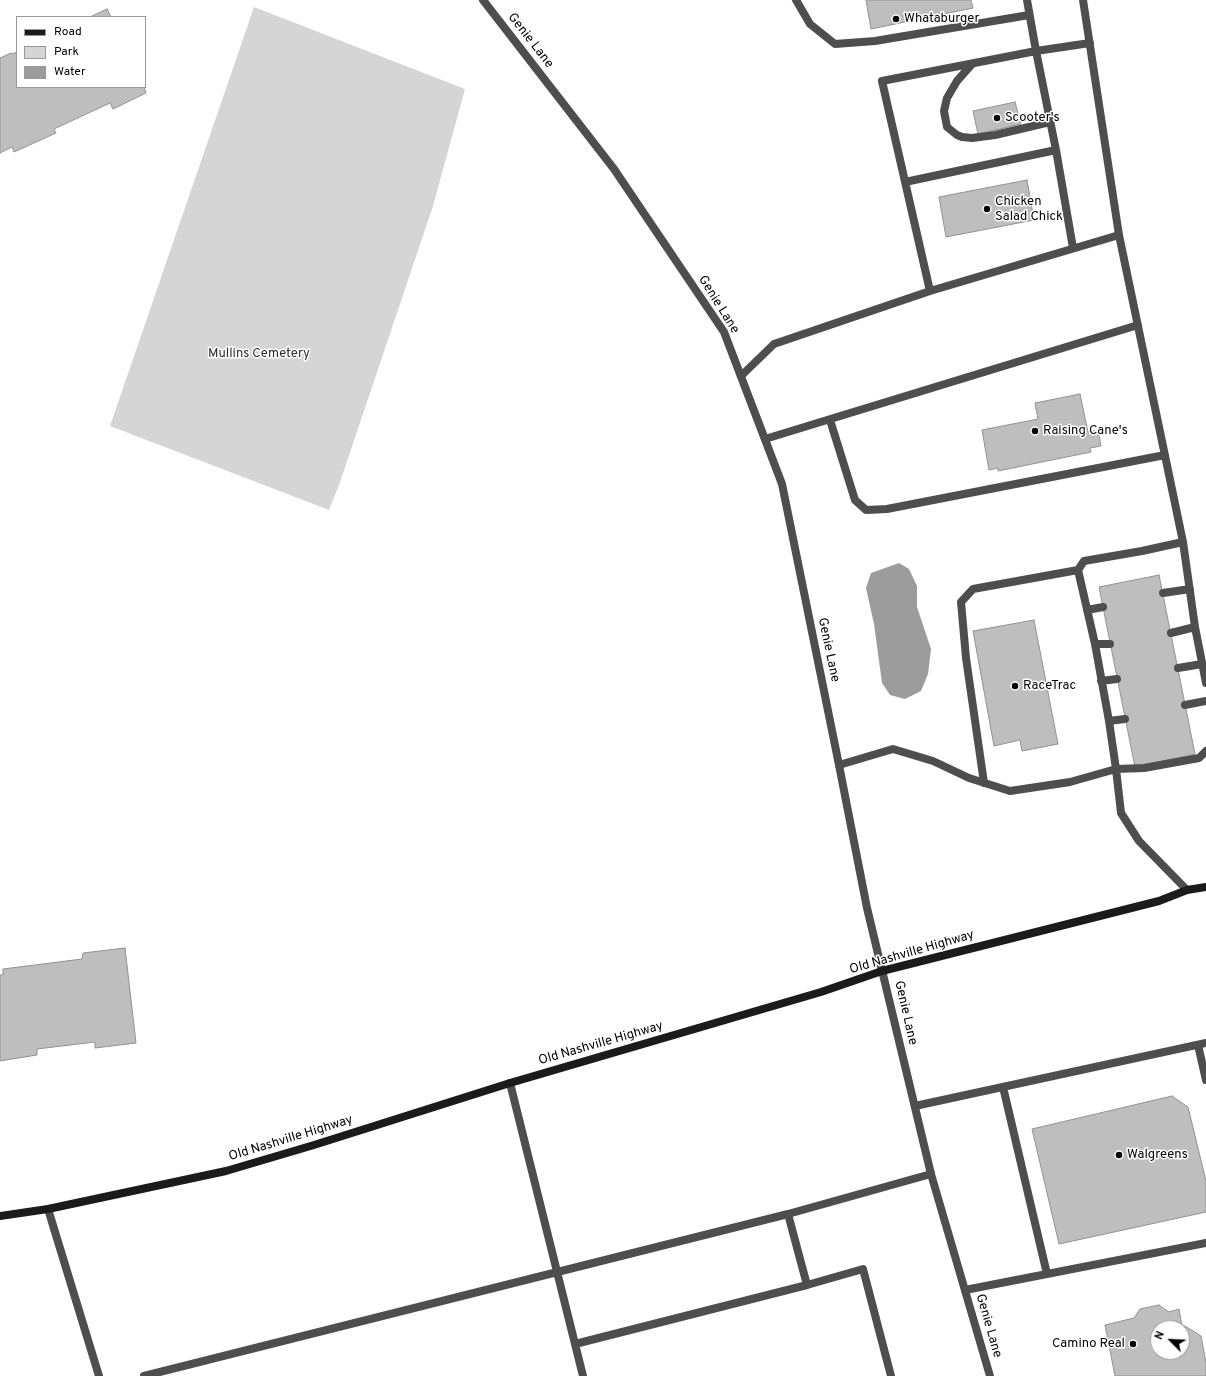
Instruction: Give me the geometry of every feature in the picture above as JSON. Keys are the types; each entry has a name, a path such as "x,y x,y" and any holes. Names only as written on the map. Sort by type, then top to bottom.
{"main road":[{"name":"Old Nashville Highway","path":"0,1216 48,1209 226,1171 322,1143 510,1083 814,995 882,971 1159,901 1187,890 1206,887"}],"street":[{"name":"Genie Lane","path":"483,0 614,169 724,332 782,484 867,908 904,1065 916,1106 931,1174 990,1376"},
{"path":"796,0 810,24 835,44 875,41 1029,15"},
{"path":"1027,0 1073,248"},
{"path":"1083,0 1119,235 1183,542 1195,627 1206,683"},
{"path":"930,291 882,81 1036,51 1090,43"},
{"path":"972,64 957,81 947,98 944,111 947,127 957,135 972,138 994,135 1050,122"},
{"path":"905,182 1056,150"},
{"path":"741,376 774,344 930,291 1119,235"},
{"path":"765,439 1138,325"},
{"path":"830,420 855,500 866,510 886,509 1165,455"},
{"path":"984,783 966,658 962,602 973,589 1078,570 1084,561 1183,542"},
{"path":"1078,570 1095,644 1109,721 1121,813 1139,841 1187,890"},
{"path":"1163,593 1190,589"},
{"path":"1088,610 1103,607"},
{"path":"1171,633 1195,627"},
{"path":"1095,644 1110,644"},
{"path":"1178,668 1202,664"},
{"path":"1101,681 1118,679"},
{"path":"1185,705 1206,701"},
{"path":"1109,721 1125,719"},
{"path":"839,765 893,749 933,761 969,778 1010,791 1070,782 1116,769 1144,768 1199,758 1206,751"},
{"path":"916,1106 1202,1044 1206,1080"},
{"path":"510,1083 583,1376"},
{"path":"1003,1087 1047,1274"},
{"path":"144,1376 788,1214 931,1174"},
{"path":"48,1209 98,1376"},
{"path":"788,1214 807,1285"},
{"path":"965,1290 1206,1243"},
{"path":"575,1344 807,1285 863,1269 891,1376"}],"green space":[{"name":"Mullins Cemetery","path":"254,7 465,89 433,206 339,485 329,510 110,426"}],"water":[{"path":"899,563 909,569 917,586 917,607 931,649 928,674 921,691 905,699 890,695 882,683 874,624 866,588 871,573"}],"building":[{"name":"Whataburger","path":"866,0 971,0 973,8 871,29"},
{"path":"107,9 110,16 92,16"},
{"path":"16,52 16,88 144,88 146,93 113,109 110,103 54,129 56,133 14,152 12,147 0,153 0,58 11,53"},
{"name":"Scooter's","path":"1015,102 1021,124 978,134 973,111"},
{"name":"Chicken Salad Chick","path":"1027,180 1034,220 946,237 939,197"},
{"name":"Raising Cane's","path":"1080,394 1088,432 1098,430 1101,446 1090,448 1091,452 998,471 998,468 989,470 982,430 1038,419 1035,403"},
{"path":"1159,575 1195,754 1135,767 1099,587"},
{"name":"RaceTrac","path":"1034,620 1058,744 1022,751 1020,740 994,746 973,631"},
{"path":"125,948 136,1043 95,1048 95,1042 37,1049 37,1055 0,1061 0,975 3,975 3,969 82,959 83,953"},
{"name":"Walgreens","path":"1172,1096 1188,1107 1206,1181 1206,1212 1059,1244 1032,1129"},
{"name":"Camino Real","path":"1159,1305 1169,1312 1179,1309 1181,1320 1150,1320 1150,1360 1190,1360 1190,1329 1201,1336 1206,1363 1206,1376 1115,1376 1105,1325 1134,1318 1140,1309"}],"place":[{"name":"Whataburger","path":"896,19"},
{"name":"Scooter's","path":"997,118"},
{"name":"Chicken Salad Chick","path":"987,209"},
{"name":"Raising Cane's","path":"1035,431"},
{"name":"RaceTrac","path":"1015,686"},
{"name":"Walgreens","path":"1119,1155"},
{"name":"Camino Real","path":"1133,1344"}]}
